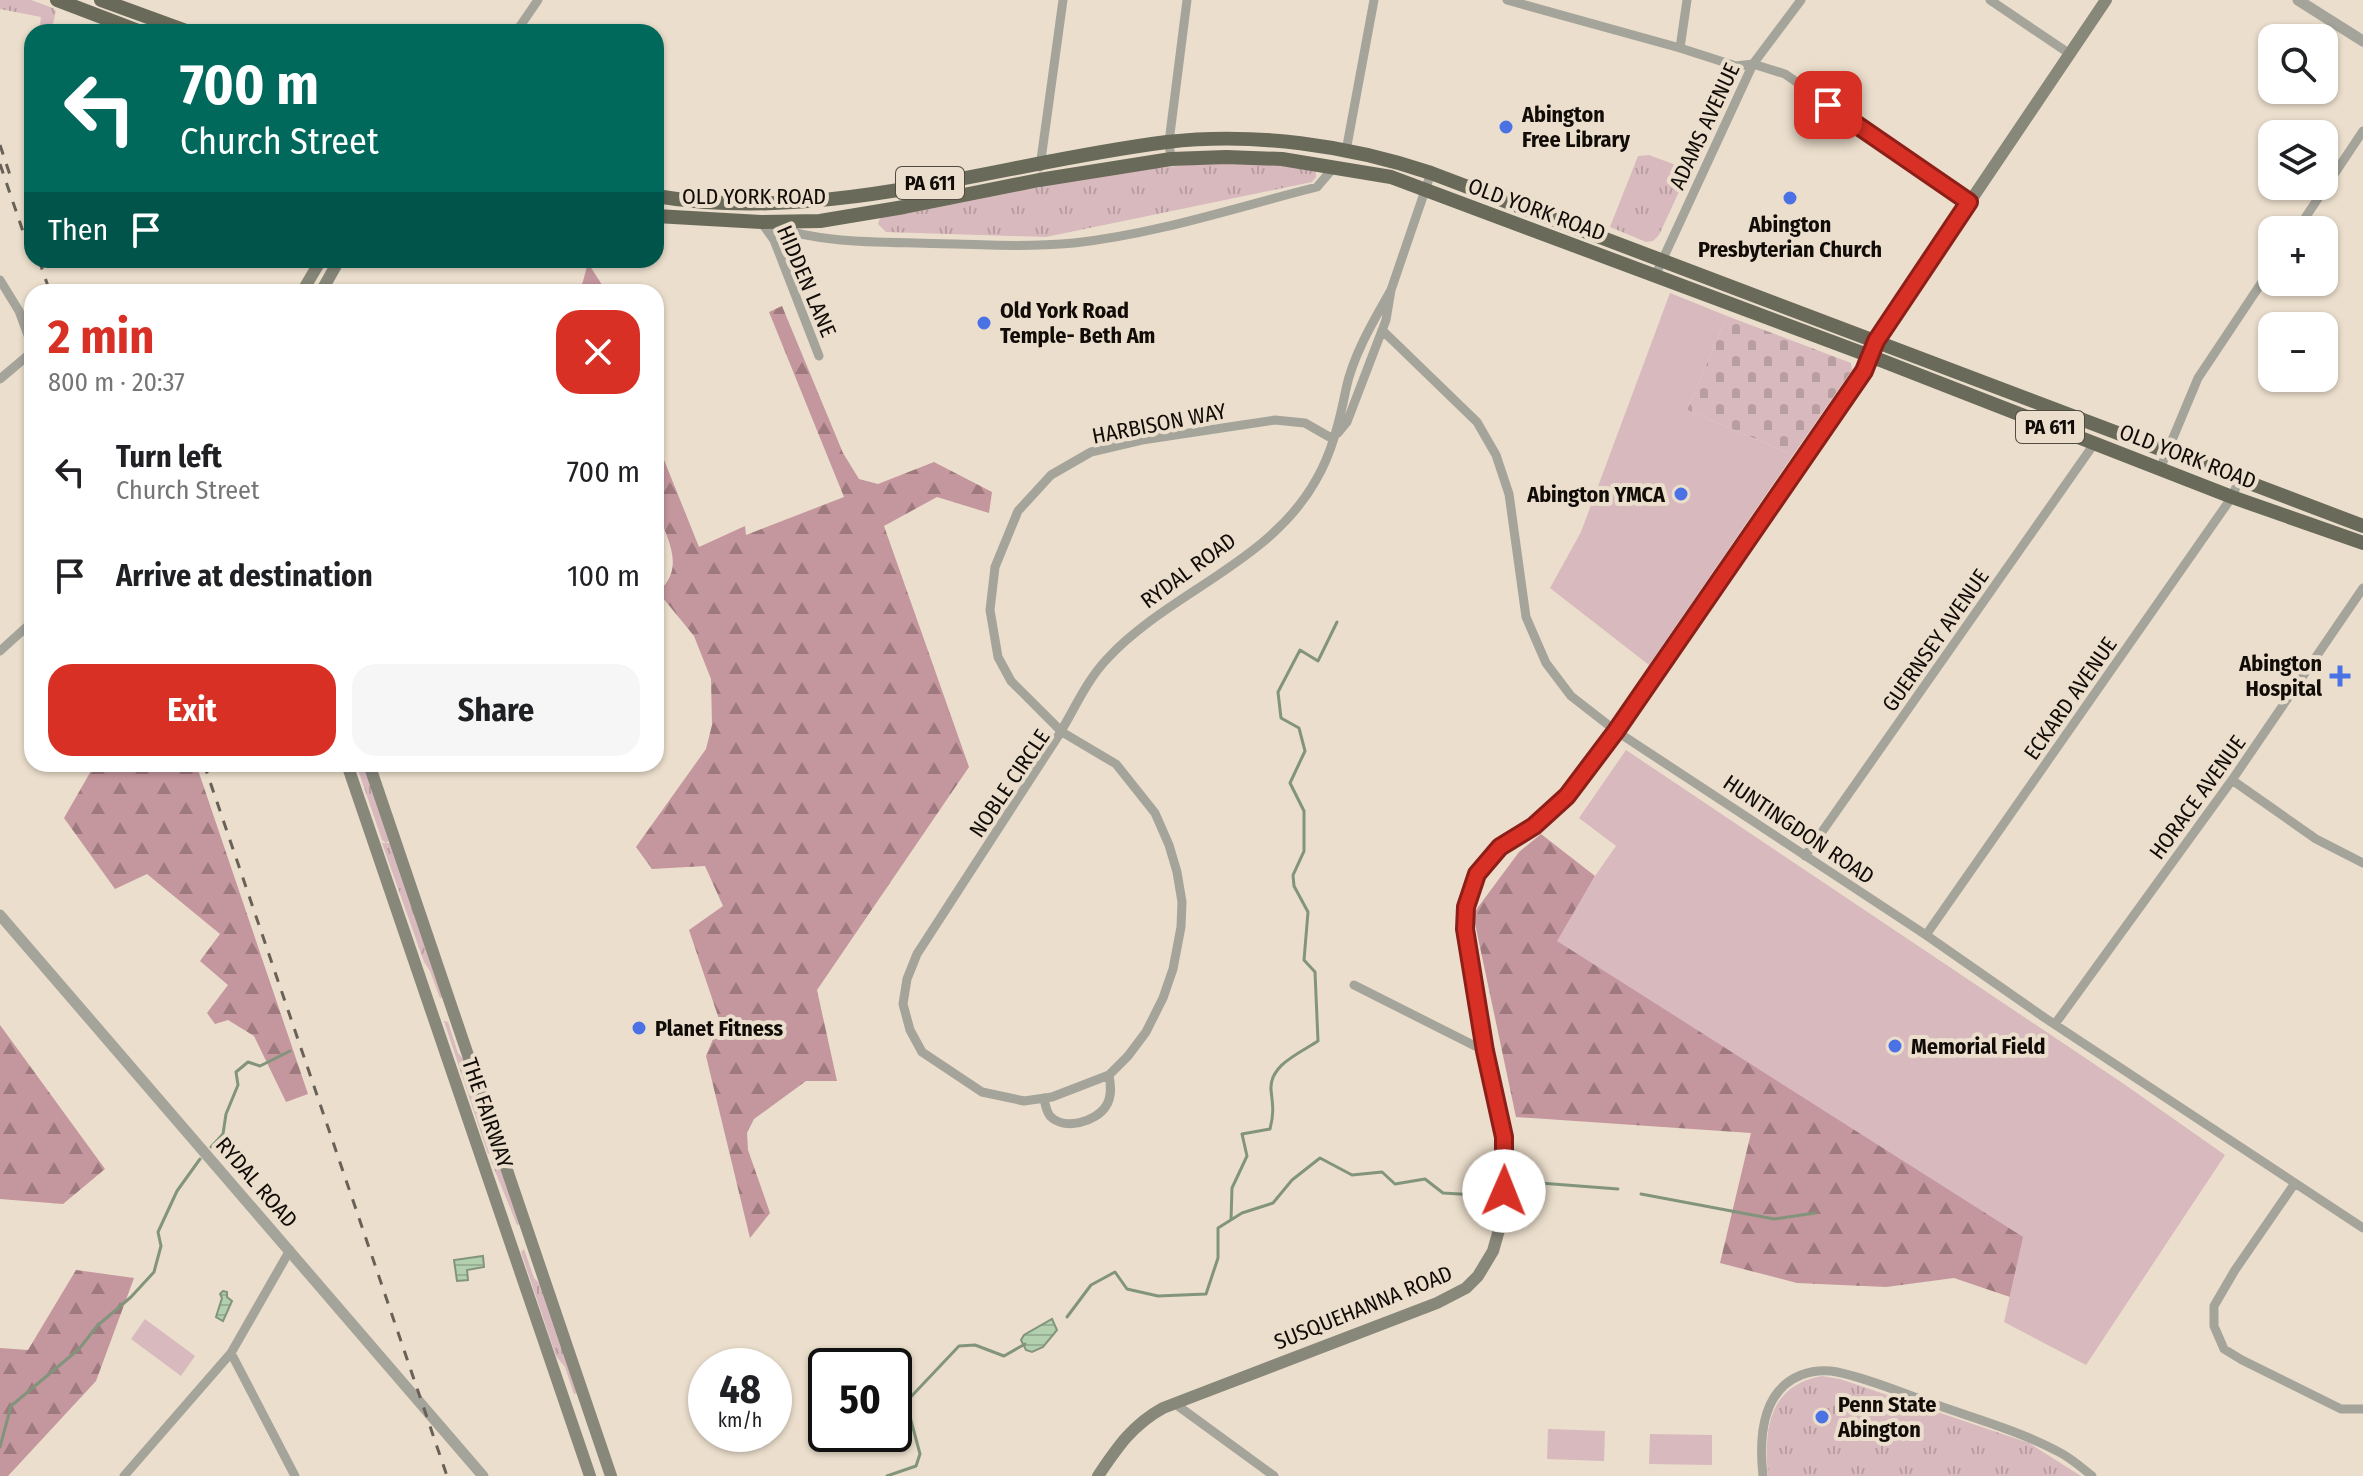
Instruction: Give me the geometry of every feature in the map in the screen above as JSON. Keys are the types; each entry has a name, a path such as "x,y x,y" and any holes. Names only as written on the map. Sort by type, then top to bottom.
{"highway":[{"path":"101,0 167,24"},
{"path":"66,2 121,24"},
{"name":"OLD YORK ROAD","path":"664,197 739,205 827,201 1169,142 1234,139 1287,142 1346,151 1402,163 1431,173 2363,526"},
{"name":"OLD YORK ROAD","path":"664,216 761,222 820,221 1171,159 1282,159 1335,166 1391,177 1870,356 2232,497 2363,543"}],"main road":[{"name":"SUSQUEHANNA ROAD","path":"1098,1476 1137,1424 1174,1403 1445,1299 1466,1288 1478,1276 1493,1251 1500,1225 1506,1167 1501,1119 1485,1051 1465,929 1471,889 1487,859 1549,814 1567,796 1616,731 1864,371 1876,341 2106,0"},
{"name":"THE FAIRWAY","path":"350,772 593,1476"},
{"name":"THE FAIRWAY","path":"372,772 610,1474"},
{"path":"593,1476 610,1474"}],"street":[{"path":"522,24 538,0"},
{"path":"1039,180 1063,0"},
{"path":"1171,159 1169,142 1187,0"},
{"path":"1346,151 1374,0"},
{"path":"1507,0 1736,66 1753,64 1785,74 1969,202"},
{"path":"1680,48 1687,0"},
{"name":"ADAMS AVENUE","path":"1655,276 1753,64 1801,0"},
{"path":"1990,0 2070,54"},
{"path":"2298,0 2363,41"},
{"path":"2306,216 2363,131"},
{"path":"761,222 790,232 846,240 1009,245 1074,243 1132,234 1317,187 1335,166"},
{"name":"RYDAL ROAD","path":"1333,439 1347,422 1382,330 1391,290 1431,173"},
{"name":"HIDDEN LANE","path":"761,222 774,240 819,356"},
{"path":"0,280 24,326"},
{"path":"2160,469 2198,378 2258,288"},
{"name":"RYDAL ROAD","path":"1062,732 1105,660 1162,611 1216,578 1286,522 1317,480 1357,359 1391,290"},
{"name":"HUNTINGDON ROAD","path":"1382,330 1477,422 1489,439 1509,494 1526,617 1546,663 1571,696 1616,731 2363,1228"},
{"path":"0,379 24,356"},
{"path":"1357,359 1369,364"},
{"name":"HARBISON WAY","path":"1062,732 1011,681 998,657 990,610 995,567 1018,511 1051,475 1091,452 1142,440 1275,420 1305,423 1333,439"},
{"name":"GUERNSEY AVENUE","path":"1805,856 2094,444"},
{"name":"ECKARD AVENUE","path":"1926,935 2232,497 2239,480"},
{"name":"HORACE AVENUE","path":"2055,1024 2232,780 2363,588"},
{"path":"0,651 24,629"},
{"name":"NOBLE CIRCLE","path":"1062,732 1116,764 1155,813 1169,845 1182,902 1181,927 1163,998 1146,1032 1109,1075 1044,1098 1024,1101 982,1092 922,1052 910,1030 903,1004 907,979 917,954 1062,732"},
{"path":"2232,780 2316,839 2363,863"},
{"name":"RYDAL ROAD","path":"0,915 483,1476"},
{"path":"1354,985 1485,1051"},
{"name":"NOBLE CIRCLE","path":"1044,1098 1048,1114 1058,1122 1074,1124 1091,1119 1106,1107 1111,1090 1109,1075"},
{"path":"2295,1183 2214,1306 2214,1326 2224,1349 2242,1360 2341,1409 2363,1409"},
{"path":"124,1476 231,1353 290,1250"},
{"path":"231,1353 295,1476"},
{"path":"1763,1476 1763,1426 1776,1393 1798,1376 1823,1371 1856,1377 2020,1434 2060,1452 2092,1476"},
{"path":"1174,1403 1274,1476"}],"green space":[{"path":"0,0 31,0 56,11 53,24 40,24 41,17 0,9"},
{"path":"1649,155 1689,170 1659,235 1653,241 1646,242 1610,227 1638,156"},
{"path":"1218,162 1311,168 1316,172 1316,177 1312,182 1046,237 886,232 878,224 885,214 1127,171"},
{"path":"587,268 591,268 602,284 582,284"},
{"name":"Abington YMCA","path":"1670,293 1727,316 1687,410 1793,455 1649,665 1550,588 1581,532"},
{"path":"782,306 843,453 859,479 878,484 934,462 992,492 989,513 937,497 884,526 969,767 817,990 837,1081 806,1081 754,1119 747,1133 748,1150 770,1213 750,1238 706,1056 720,1022 689,930 723,906 705,866 652,869 636,847 706,749 712,725 711,679 694,636 664,599 664,585 672,571 673,560 664,530 664,460 699,547 745,526 746,535 844,497 769,312"},
{"path":"1727,316 1851,363 1852,370 1793,455 1687,410"},
{"name":"Memorial Field","path":"1626,750 2225,1155 2086,1365 2004,1322 2023,1237 1557,941 1616,846 1579,818"},
{"path":"90,772 199,772 308,1094 286,1102 254,1036 228,1020 215,1024 207,1013 228,985 200,961 220,934 147,874 115,889 64,818"},
{"path":"359,772 368,772 390,840 386,843 382,840"},
{"path":"1541,834 1595,876 1558,941 2027,1222 2010,1297 1954,1278 1886,1287 1797,1283 1720,1263 1751,1133 1516,1117 1473,914 1519,852"},
{"path":"391,841 444,997 440,998 424,962 382,843"},
{"path":"444,1021 448,1022 458,1053 466,1062 496,1151 488,1154"},
{"path":"0,1025 105,1169 63,1204 0,1199"},
{"path":"499,1158 521,1224 517,1225 491,1161"},
{"path":"524,1249 534,1278 543,1287 578,1393 574,1394 565,1367 556,1356 521,1252"},
{"path":"76,1270 134,1278 96,1381 8,1476 0,1476 0,1348 28,1350"},
{"path":"145,1319 195,1356 181,1376 131,1339"},
{"path":"1822,1376 1840,1379 2029,1443 2081,1476 1768,1476 1767,1442 1773,1412 1790,1389"},
{"path":"1548,1429 1605,1431 1604,1461 1547,1459"},
{"path":"1650,1434 1712,1435 1712,1465 1649,1464"}],"shaded area":[{"path":"483,1256 484,1267 467,1270 468,1280 457,1281 454,1260"},
{"path":"223,1291 232,1301 223,1321 216,1317"},
{"path":"1052,1319 1057,1330 1043,1347 1032,1352 1026,1350 1021,1340 1024,1335"}],"waterway":[{"path":"1231,1220 1232,1188 1247,1156 1242,1134 1270,1129 1273,1114 1271,1090 1275,1073 1287,1061 1318,1041 1315,972 1304,960 1308,912 1294,886 1293,875 1304,851 1304,811 1290,783 1305,751 1299,728 1281,718 1278,692 1300,650 1318,661 1337,622"},
{"path":"211,1147 223,1134 226,1114 238,1085 236,1072 248,1062 260,1066 290,1051"},
{"path":"1067,1317 1091,1285 1115,1272 1127,1289 1158,1296 1206,1294 1218,1258 1218,1228 1242,1213 1273,1203 1292,1180 1320,1158 1352,1175 1382,1172 1395,1184 1425,1179 1443,1193 1493,1196"},
{"path":"0,1447 11,1406 79,1349 97,1326 154,1272 161,1246 158,1232 177,1191 200,1159"},
{"path":"1517,1195 1540,1183 1618,1189"},
{"path":"1641,1194 1774,1219 1815,1213"},
{"path":"887,1476 916,1466 920,1454 906,1402 959,1346 975,1345 1004,1356 1025,1344"}],"railway":[{"path":"0,145 10,175"},
{"path":"0,164 24,234"},
{"path":"42,268 47,284"},
{"path":"207,772 447,1476"}],"place":[{"name":"Abington Free Library","path":"1506,127"},
{"name":"Abington Presbyterian Church","path":"1790,198"},
{"name":"Old York Road Temple- Beth Am","path":"984,323"},
{"name":"Abington YMCA","path":"1681,494"},
{"name":"Abington Hospital","path":"2340,676"},
{"name":"Planet Fitness","path":"639,1028"},
{"name":"Memorial Field","path":"1895,1046"},
{"name":"Penn State Abington","path":"1822,1417"}],"route":[{"path":"1504,1191 1504,1137 1485,1051 1465,929 1466,907 1477,874 1500,847 1534,826 1567,796 1616,731 1864,371 1876,341 1969,202 1828,105"}]}
